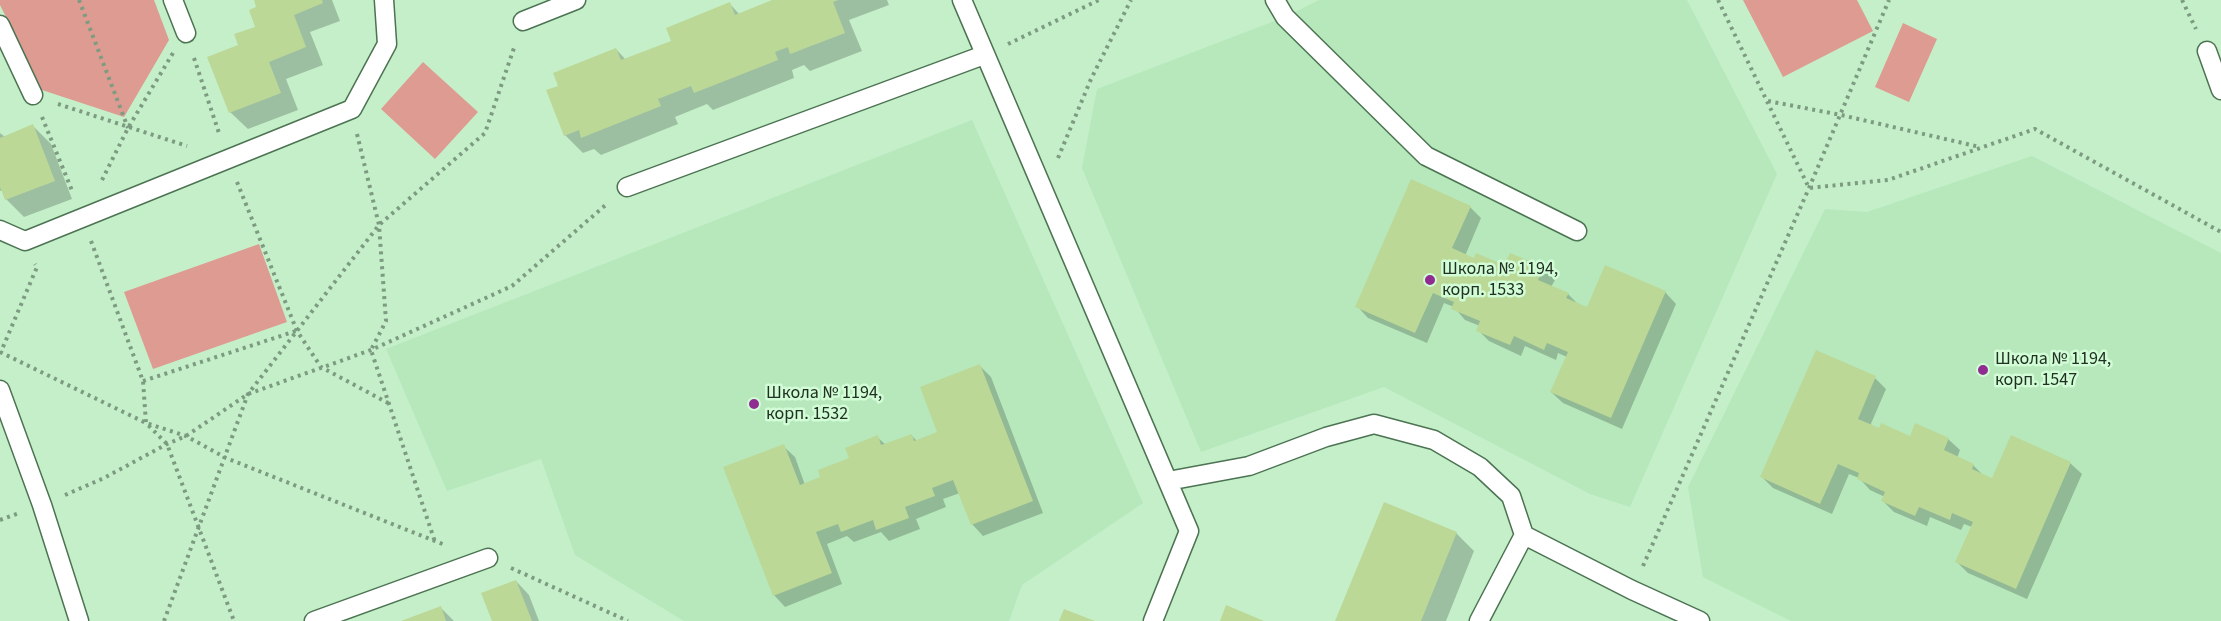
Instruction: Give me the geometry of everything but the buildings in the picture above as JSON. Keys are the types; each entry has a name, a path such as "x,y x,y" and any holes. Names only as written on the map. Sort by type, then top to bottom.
{"lane":[{"path":"173,0 186,33"},
{"path":"0,230 26,241 352,109 387,44 384,0"},
{"path":"523,21 576,0"},
{"path":"962,0 1189,531 1153,621"},
{"path":"1275,0 1285,17 1426,156 1577,231"},
{"path":"0,25 33,95"},
{"path":"2207,51 2221,90"},
{"path":"627,187 984,55"},
{"path":"0,390 42,505 79,621"},
{"path":"1168,481 1249,466 1326,437 1374,424 1434,440 1480,467 1511,496 1524,535 1632,590 1700,621"},
{"path":"1479,621 1524,535"},
{"path":"314,621 488,558"}],"path":[{"path":"80,0 128,128"},
{"path":"984,55 1099,0"},
{"path":"1044,192 1091,79 1131,0"},
{"path":"1718,0 1809,189"},
{"path":"1632,590 1809,189 1889,0"},
{"path":"164,621 248,394 379,225 485,133 523,21"},
{"path":"83,219 128,128 186,33"},
{"path":"186,33 228,159 297,331 321,367 388,403"},
{"path":"33,95 228,159"},
{"path":"33,95 83,219 142,381 146,423 167,444 234,621"},
{"path":"1767,101 1841,115 1981,148"},
{"path":"352,109 379,225 386,321 371,350 435,543"},
{"path":"1809,189 1888,180 2035,129 2221,232"},
{"path":"0,520 42,505 104,478 186,436 248,394 371,350 512,286 627,187"},
{"path":"26,241 37,267 0,353 146,423 186,436 226,458 446,546"},
{"path":"142,381 297,331"},
{"path":"488,558 628,621"}],"shaded area":[{"path":"0,0 154,0 169,40 124,117 42,90 0,5"},
{"name":"Школа № 1194, корп. 1533","path":"1319,0 1687,0 1777,174 1630,507 1590,494 1384,387 1201,452 1082,168 1097,89 1285,17"},
{"path":"1743,0 1857,0 1873,31 1783,77"},
{"path":"1903,23 1937,39 1909,102 1875,87"},
{"path":"423,62 478,112 435,159 381,109"},
{"name":"Школа № 1194, корп. 1532","path":"972,120 1143,503 1022,585 1009,621 684,621 575,555 541,459 447,491 386,349"},
{"name":"Школа № 1194, корп. 1547","path":"2032,156 2221,253 2221,621 1791,621 1703,577 1688,487 1825,209 1867,212"},
{"path":"259,244 287,322 153,369 124,292"}],"place":[{"name":"Школа № 1194, корп. 1533","path":"1430,280"},
{"name":"Школа № 1194, корп. 1547","path":"1983,370"},
{"name":"Школа № 1194, корп. 1532","path":"754,404"}]}
